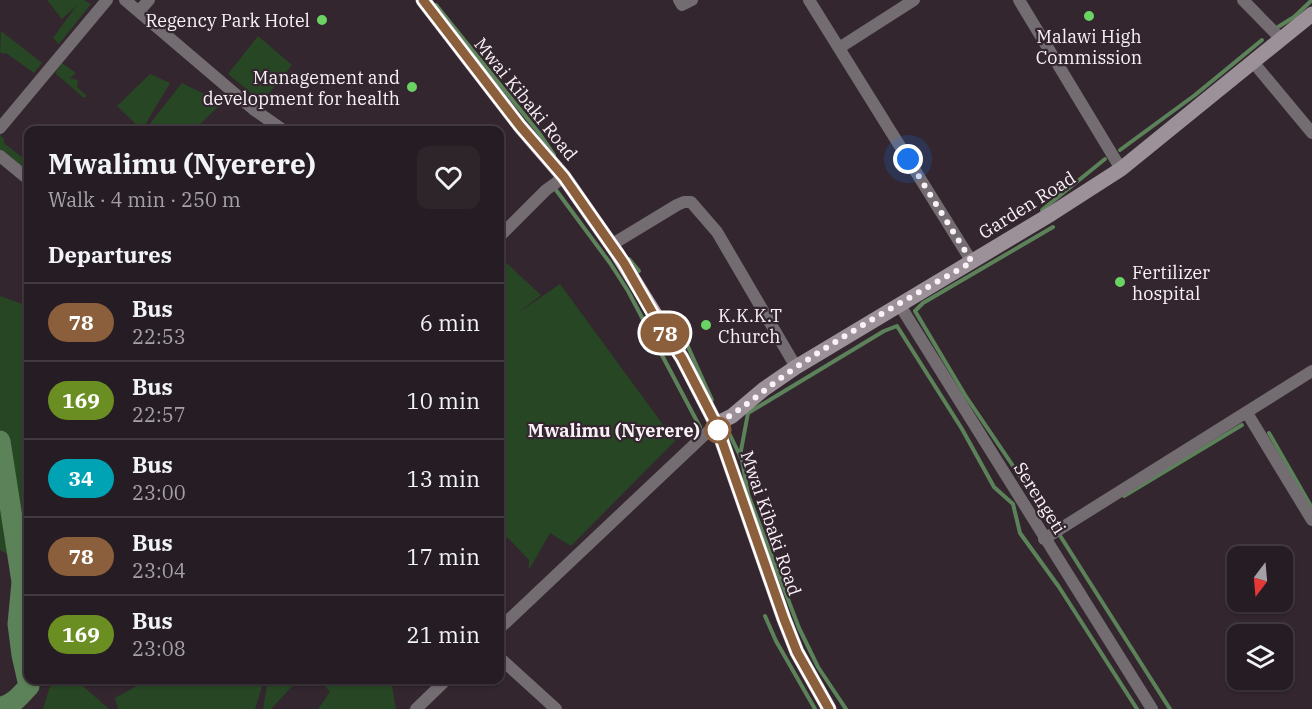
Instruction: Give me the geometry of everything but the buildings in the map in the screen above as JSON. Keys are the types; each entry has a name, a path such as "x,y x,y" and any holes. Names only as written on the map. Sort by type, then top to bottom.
{"main road":[{"name":"Mwai Kibaki Road","path":"423,0 520,126 564,177 611,245 682,358 716,424 797,652 829,709"}],"street":[{"path":"0,128 106,0"},
{"path":"125,0 253,109 277,126"},
{"path":"139,11 149,0"},
{"path":"679,0 682,5 692,0"},
{"path":"809,0 972,262"},
{"path":"839,48 914,0"},
{"path":"1019,0 1121,169"},
{"path":"1243,0 1281,39"},
{"name":"Garden Road","path":"716,424 732,416 764,389 796,367 972,262 1121,169 1312,14"},
{"path":"1253,62 1312,133"},
{"path":"0,156 24,176"},
{"path":"504,233 546,190 564,177"},
{"path":"611,245 677,205 692,202 717,232 796,367"},
{"name":"Serengeti","path":"899,304 1152,709"},
{"path":"1044,539 1312,371"},
{"path":"1246,413 1312,520"},
{"path":"504,624 716,424"},
{"path":"504,662 556,709"},
{"path":"416,709 425,704 442,684"}],"green space":[{"path":"47,0 84,0 91,4 59,44 53,38 77,5 62,19"},
{"path":"1,31 42,63 34,73 6,53 0,52"},
{"path":"258,36 292,65 262,102 228,74"},
{"path":"62,63 76,73 70,78 78,80 77,87 87,96 84,98 55,73"},
{"path":"150,74 170,83 144,126 138,126 117,106"},
{"path":"182,83 222,103 198,126 148,126"},
{"path":"0,134 4,143 24,159 24,177 0,151"},
{"path":"504,261 541,295 518,313 560,284 675,441 571,546 550,533 529,570 529,560 508,538 504,537"},
{"path":"0,296 24,305 24,563 0,550"},
{"path":"51,684 81,684 109,709 43,709"},
{"path":"141,684 263,684 255,709 118,709 115,698"},
{"path":"267,684 294,684 271,709 263,709"},
{"path":"323,684 392,684 396,709 318,709 330,692"}],"waterway":[{"path":"1278,27 1294,17 1312,0"},
{"path":"436,5 539,133 554,155"},
{"path":"1120,150 1195,95 1262,40"},
{"path":"1042,210 1105,159"},
{"path":"556,190 628,291 700,427"},
{"path":"1051,522 965,395 915,311 923,303 1053,227"},
{"path":"629,259 639,271"},
{"path":"740,456 748,413 884,331 897,326 962,429 994,487 1013,504 1020,533 1059,587 1137,709"},
{"path":"685,340 712,400"},
{"path":"1124,496 1242,425"},
{"path":"1269,433 1312,508"},
{"path":"730,435 742,460 748,494 799,628 818,667 846,709"},
{"path":"0,441 22,582 18,624 24,664"},
{"path":"1061,533 1059,534 1170,709"},
{"path":"765,616 776,641 815,709"},
{"path":"0,707 12,702 29,684"}],"bus line":[{"name":"78","path":"423,0 520,126 564,177 624,263 660,326 682,358 716,424 797,652 829,709"}],"place":[{"name":"Malawi High Commission","path":"1089,16"},
{"name":"Regency Park Hotel","path":"322,20"},
{"name":"Management and development for health","path":"412,87"},
{"name":"Fertilizer hospital","path":"1120,282"},
{"name":"K.K.K.T Church","path":"706,325"},
{"name":"Mwalimu (Nyerere)","path":"718,430"}],"route":[{"path":"718,430 716,424 732,416 764,389 796,367 972,262 908,159"}]}
